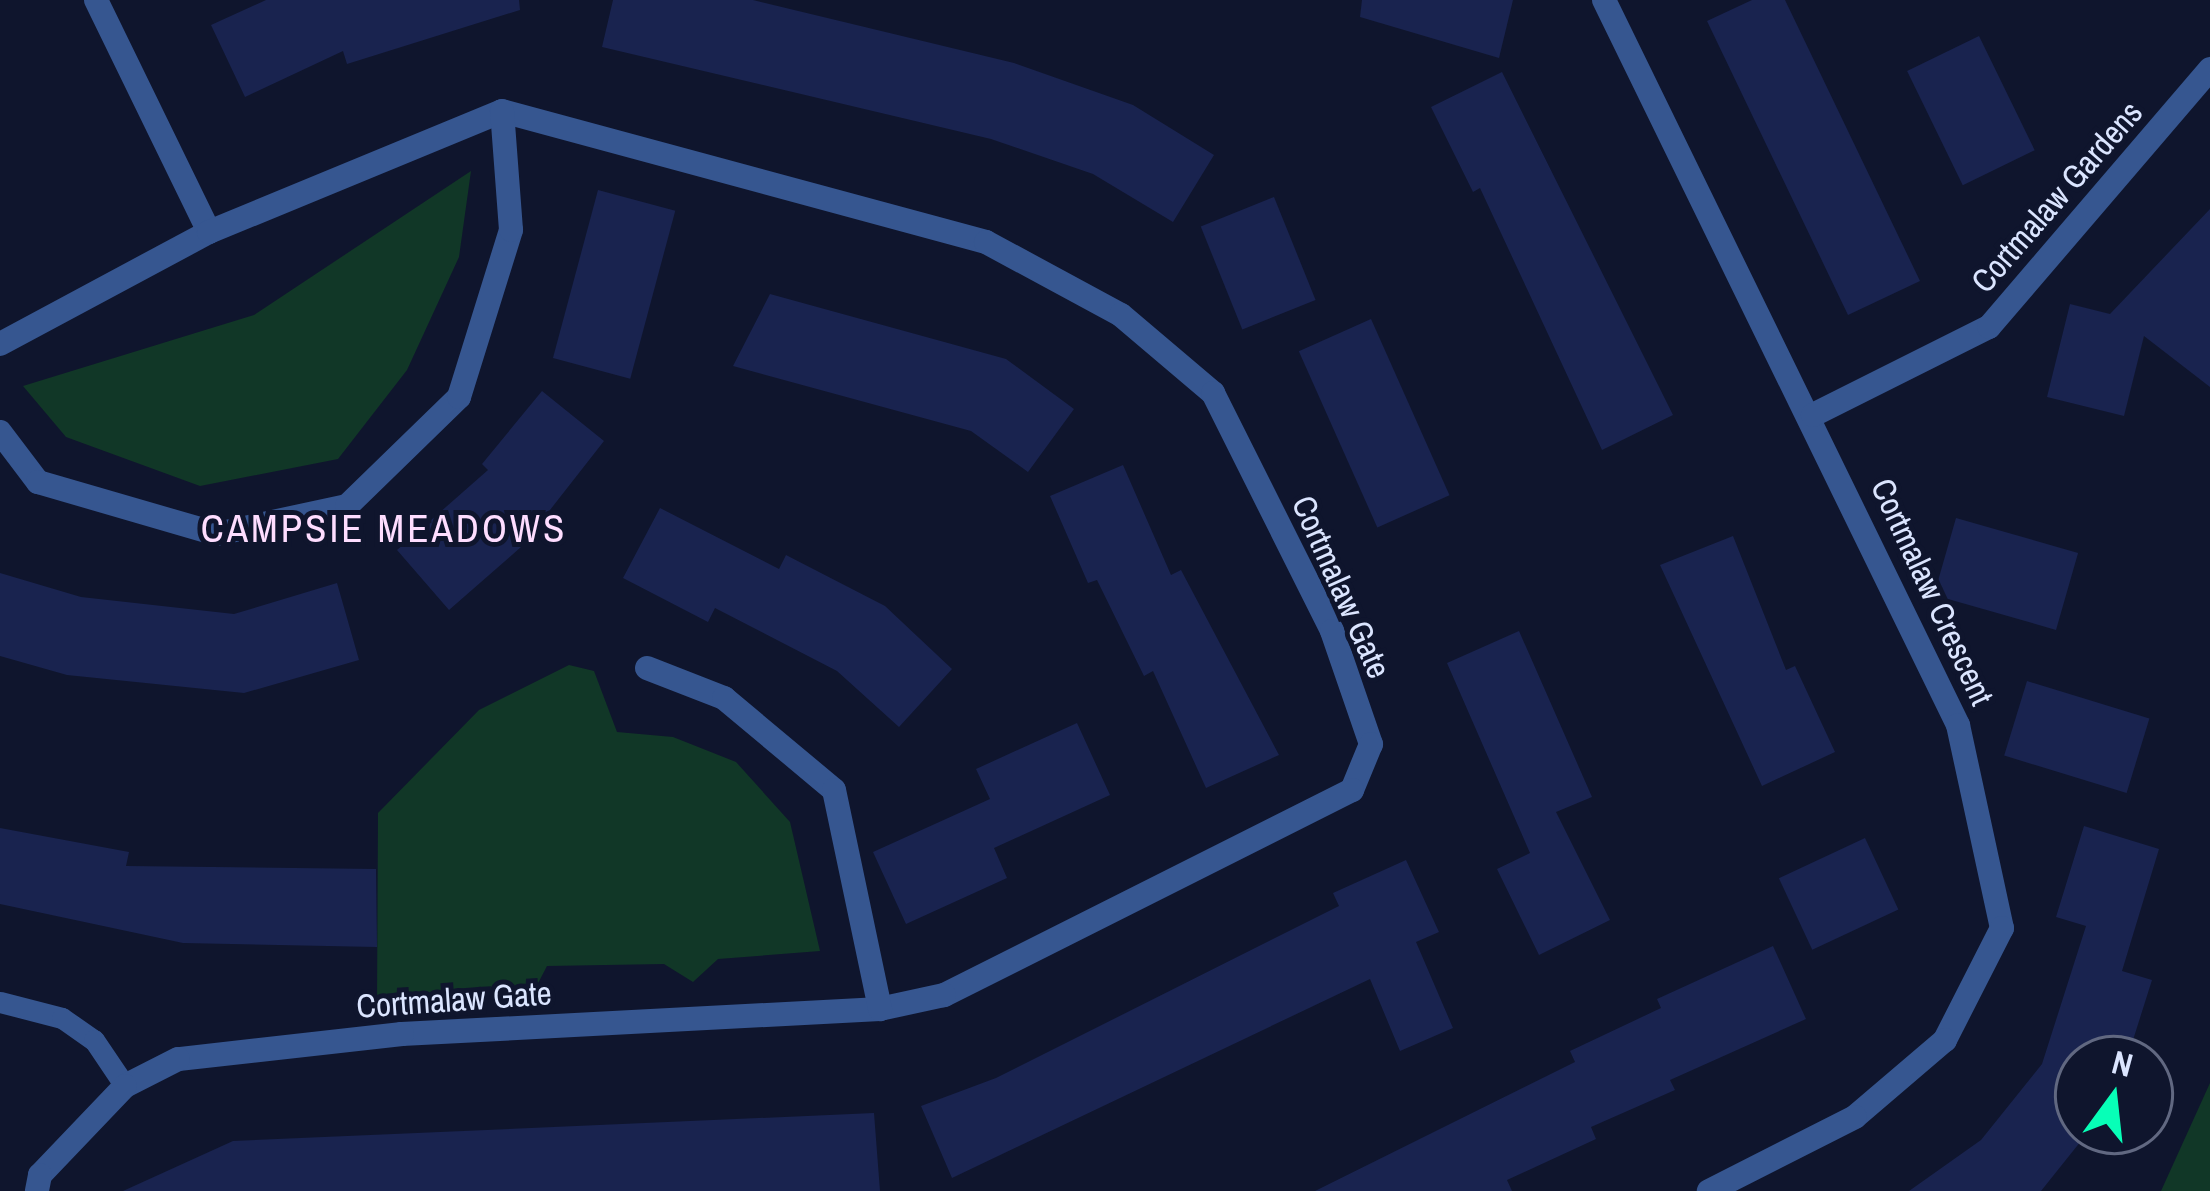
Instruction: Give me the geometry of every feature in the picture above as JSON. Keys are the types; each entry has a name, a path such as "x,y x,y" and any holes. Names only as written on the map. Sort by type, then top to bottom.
{"street":[{"path":"96,0 209,232"},
{"name":"Cortmalaw Crescent","path":"1604,0 1813,415 1958,725 2002,928 1946,1040 1855,1117 1709,1191"},
{"name":"Cortmalaw Gardens","path":"1813,415 1989,328 2210,69"},
{"path":"0,344 209,232 502,112 511,230 459,397 347,506 217,534 38,482 0,432"},
{"name":"Cortmalaw Gate","path":"37,1191 40,1175 125,1086 178,1059 402,1034 880,1009 944,995 1352,790 1371,744 1333,631 1213,393 1121,315 986,242 502,112"},
{"path":"647,668 724,698 834,790 880,1009"}],"lane":[{"path":"0,1002 62,1018 94,1040 125,1086"}],"green space":[{"path":"471,171 459,257 407,370 338,459 200,486 66,437 23,386 254,315"},
{"path":"569,665 594,671 617,732 673,737 736,762 790,822 820,951 718,959 693,982 664,964 547,966 534,991 377,1003 378,813 479,710"},
{"path":"2210,1083 2210,1191 2161,1191"}],"building":[{"path":"266,0 519,0 520,10 347,64 343,51 245,97 211,25"},
{"path":"613,0 753,0 1014,63 1133,105 1214,155 1173,222 1093,174 991,139 602,47"},
{"path":"1362,0 1513,0 1499,58 1360,17"},
{"path":"1752,0 1785,0 1920,281 1848,315 1707,21"},
{"path":"1979,36 2035,150 1963,185 1907,71"},
{"path":"1502,72 1673,415 1602,450 1480,188 1473,192 1431,107"},
{"path":"598,190 675,211 630,379 553,358"},
{"path":"1274,197 1316,300 1242,330 1201,227"},
{"path":"2210,209 2210,387 2144,336 2124,416 2047,397 2070,304 2110,314"},
{"path":"770,294 1006,359 1074,409 1028,472 971,431 733,366"},
{"path":"1371,319 1450,495 1377,527 1299,351"},
{"path":"542,391 604,441 521,547 449,610 397,550 488,470 482,464"},
{"path":"1123,465 1171,575 1181,570 1279,755 1206,788 1153,671 1144,676 1097,580 1088,583 1050,496"},
{"path":"660,508 779,569 786,555 885,606 952,669 899,727 837,671 715,608 708,622 623,578"},
{"path":"1956,518 2078,553 2056,630 1934,595"},
{"path":"1733,536 1786,670 1795,666 1835,752 1762,786 1660,565"},
{"path":"0,573 81,597 234,614 337,583 359,660 244,693 67,675 0,656"},
{"path":"1519,631 1592,797 1556,812 1610,920 1539,955 1497,869 1530,853 1447,663"},
{"path":"2027,681 2149,718 2127,793 2004,756"},
{"path":"1077,723 1110,795 994,848 1007,878 906,924 873,852 990,799 976,769"},
{"path":"2084,826 2159,849 2122,971 2152,980 2135,1035 2054,1035 2054,1155 2070,1155 2041,1191 1909,1191 1981,1140 2042,1064 2086,926 2056,917"},
{"path":"0,828 129,852 126,866 376,869 377,947 183,943 0,904"},
{"path":"1865,838 1898,910 1812,950 1779,878"},
{"path":"1406,860 1439,932 1416,942 1453,1028 1400,1051 1370,979 952,1178 921,1106 996,1078 1339,906 1333,893"},
{"path":"1773,946 1806,1019 1670,1080 1675,1090 1591,1127 1596,1139 1507,1180 1512,1191 1315,1191 1575,1062 1570,1051 1661,1008 1657,999"},
{"path":"874,1113 880,1191 123,1191 233,1141"}],"district":[{"name":"CAMPSIE MEADOWS","path":"384,528"}]}
